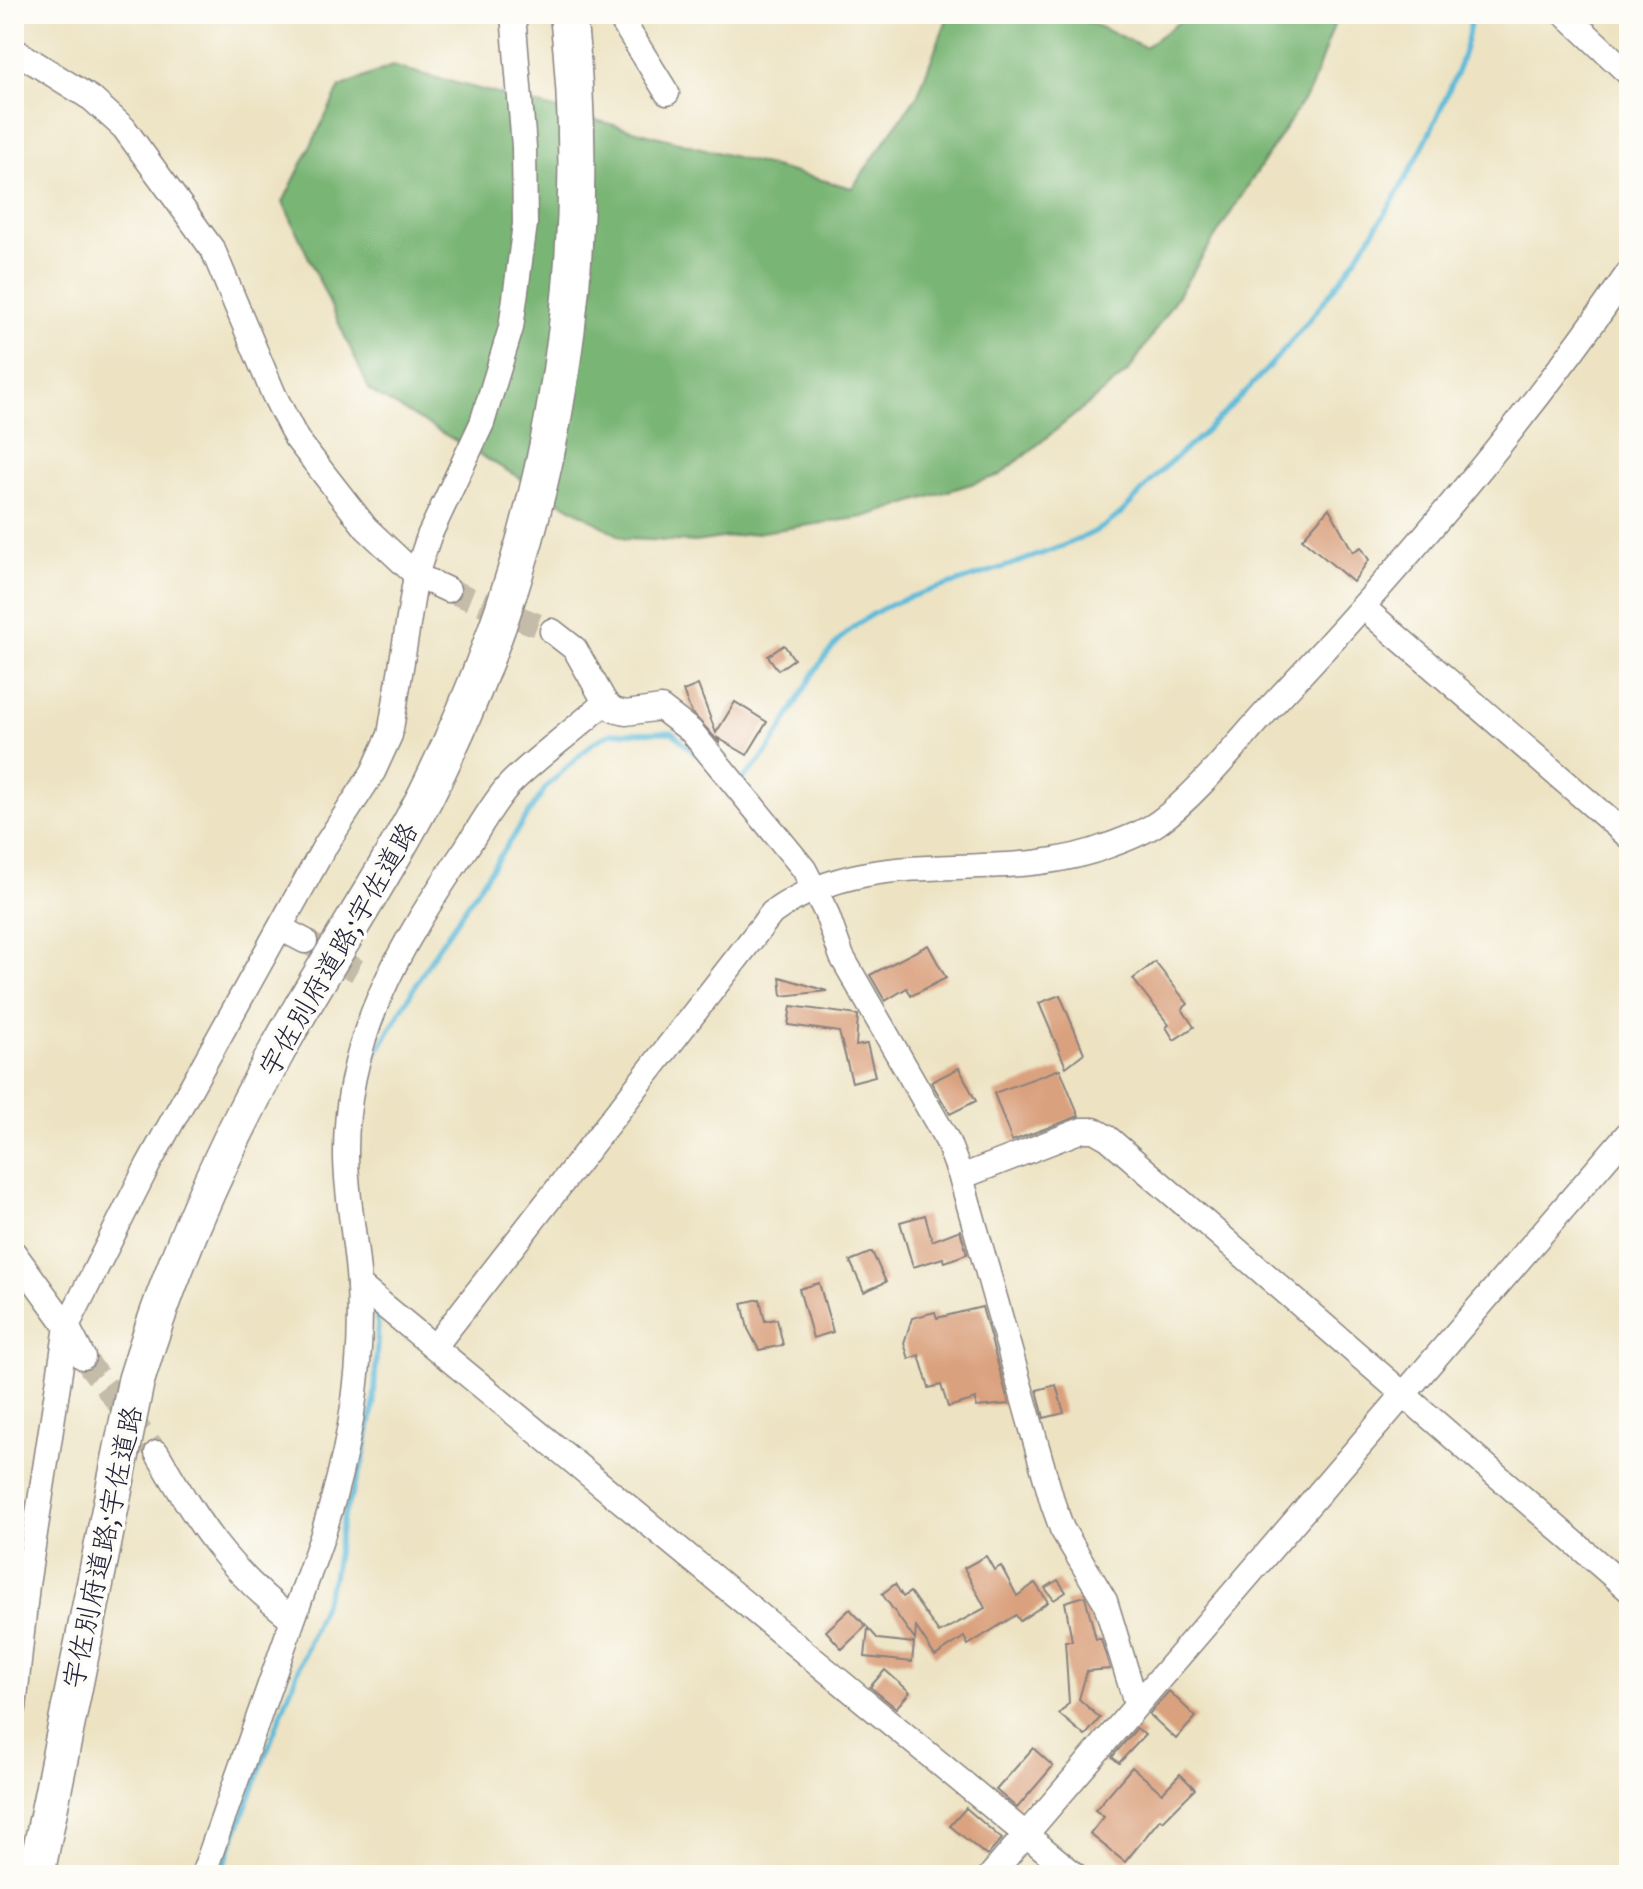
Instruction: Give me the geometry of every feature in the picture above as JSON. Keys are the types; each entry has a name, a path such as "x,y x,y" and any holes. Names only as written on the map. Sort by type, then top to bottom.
{"highway":[{"path":"560,14 576,90"},
{"name":"宇佐別府道路;宇佐道路","path":"36,1875 136,1381 159,1305 205,1191 242,1117 278,1048 383,873 448,749 494,639 515,578 551,437 570,315 577,210 576,90 568,14"}],"street":[{"path":"14,1708 27,1585 67,1326 148,1165 325,846 373,772 390,735 416,575 429,536 482,423 511,328 525,224 524,147 513,14"},
{"path":"618,14 667,93"},
{"path":"1565,14 1629,74"},
{"path":"14,50 92,99 124,128 213,250 235,295 274,395 296,438 343,503 416,575 448,590"},
{"path":"436,1345 759,928 790,900 865,872 892,868 983,866 1084,853 1158,823 1363,607 1466,488 1629,272"},
{"path":"1363,607 1629,837"},
{"path":"552,631 575,649 605,702 614,710 626,713 661,708 675,716 744,793 816,888 842,957 947,1140 961,1177 1049,1493 1062,1529 1105,1601 1136,1703"},
{"path":"203,1875 340,1481 361,1357 359,1285 347,1190 346,1124 356,1055 372,981 509,785 605,702"},
{"path":"280,928 305,941"},
{"path":"961,1177 1082,1130 1094,1130 1108,1138 1629,1590"},
{"path":"991,1875 1629,1132"},
{"path":"14,1253 67,1326 83,1357"},
{"path":"359,1285 436,1345 1075,1875"},
{"path":"157,1453 195,1518 229,1564 292,1619"}],"green space":[{"path":"949,14 1070,14 1145,47 1190,14 1338,14 1311,88 1129,371 1000,475 864,517 695,542 625,539 370,391 283,202 340,87 392,66 852,188 918,94"}],"building":[{"path":"1329,508 1353,552 1361,547 1369,560 1353,582 1302,539"},
{"path":"784,645 794,659 778,670 768,656"},
{"path":"698,685 716,733 735,702 767,722 747,755 718,738 720,743 691,712 683,691"},
{"path":"928,945 946,978 911,996 907,988 885,1001 870,975"},
{"path":"1155,962 1188,1004 1182,1009 1194,1027 1174,1040 1166,1027 1169,1025 1133,979"},
{"path":"780,977 827,991 782,996"},
{"path":"1060,995 1084,1053 1066,1067 1039,1003"},
{"path":"791,1006 858,1015 856,1046 867,1044 875,1076 852,1082 839,1032 788,1025"},
{"path":"959,1068 976,1101 950,1114 931,1082"},
{"path":"1060,1069 1079,1116 1012,1141 994,1093"},
{"path":"925,1215 932,1241 960,1230 967,1254 945,1262 943,1258 913,1267 900,1222"},
{"path":"872,1252 886,1282 864,1292 850,1261"},
{"path":"819,1283 833,1332 813,1338 799,1289"},
{"path":"760,1299 765,1321 777,1319 783,1345 759,1350 748,1329 742,1303"},
{"path":"982,1307 1009,1404 976,1407 976,1399 948,1407 941,1385 929,1388 919,1355 909,1359 904,1343 912,1318 935,1312 937,1318"},
{"path":"1056,1385 1064,1413 1044,1418 1037,1390"},
{"path":"986,1556 994,1570 1001,1566 1017,1596 1035,1583 1048,1602 1020,1621 1016,1615 968,1645 964,1637 935,1656 916,1627 915,1640 882,1594 895,1584 903,1597 910,1592 939,1633 985,1608 964,1568"},
{"path":"1058,1580 1066,1592 1054,1600 1045,1588"},
{"path":"1085,1596 1096,1639 1101,1639 1110,1669 1087,1671 1079,1699 1100,1718 1085,1736 1059,1714 1069,1703 1065,1641 1072,1641 1065,1602"},
{"path":"850,1609 866,1626 842,1649 826,1631"},
{"path":"868,1628 878,1639 914,1643 912,1662 865,1657"},
{"path":"885,1670 910,1692 896,1708 870,1687"},
{"path":"1169,1691 1196,1717 1176,1739 1149,1714"},
{"path":"1137,1728 1145,1735 1119,1763 1112,1757"},
{"path":"1033,1748 1053,1766 1017,1808 996,1790"},
{"path":"1132,1767 1162,1793 1180,1774 1195,1789 1163,1821 1160,1819 1125,1862 1090,1834 1104,1817 1095,1810"},
{"path":"966,1808 1002,1839 987,1856 950,1826"}],"waterway":[{"path":"740,781 770,747 818,666 861,621 900,600 1046,553 1104,526 1244,393 1308,321 1366,243 1392,202 1416,160 1454,79 1467,41 1471,14"},
{"path":"364,1088 370,1064 432,957 547,786 594,742 612,733 672,732 695,754"},
{"path":"220,1875 333,1578 343,1518 363,1462 374,1402 378,1325 375,1311"}],"tunnel":[{"path":"448,590 552,631"},
{"path":"305,941 363,974"},
{"path":"83,1357 157,1453"}]}
